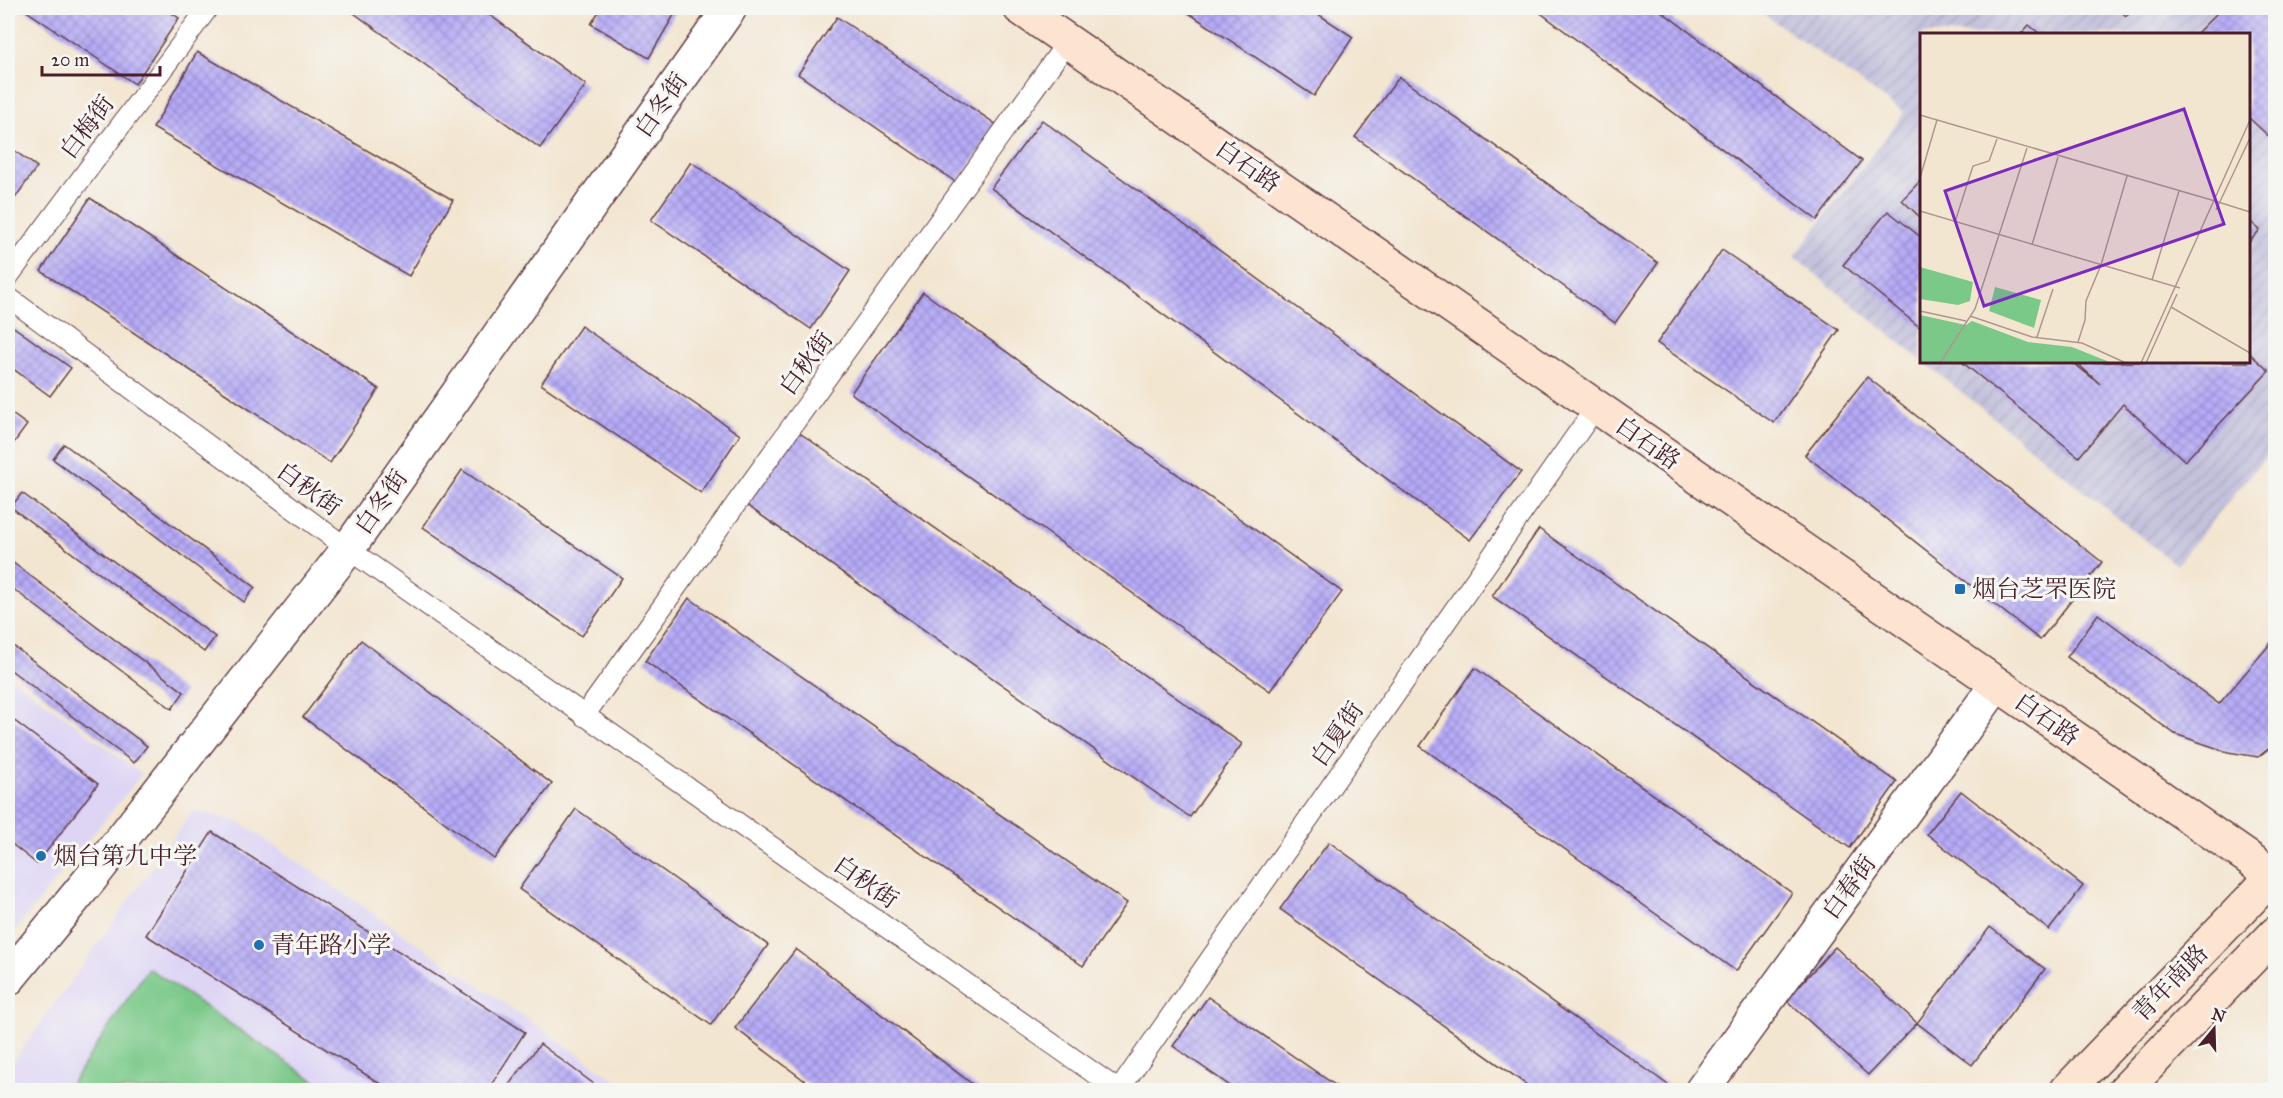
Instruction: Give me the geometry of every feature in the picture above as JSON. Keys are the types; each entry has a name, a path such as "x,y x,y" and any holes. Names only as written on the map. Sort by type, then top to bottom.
{"street":[{"name":"白冬街","path":"8,979 92,877 348,549 730,8"},
{"name":"白石路","path":"1020,8 2275,875"},
{"name":"白春街","path":"1702,1090 1997,684"},
{"name":"青年南路","path":"2067,1090 2275,875"},
{"name":"青年南路","path":"2125,1090 2276,933"}],"lane":[{"name":"白梅街","path":"8,277 208,8"},
{"name":"白秋街","path":"584,716 1068,41"},
{"name":"白秋街","path":"8,297 348,549 1119,1090"},
{"name":"白夏街","path":"1119,1090 1596,407"}],"shaded area":[{"path":"1755,8 2275,8 2275,445 2176,565 1925,363 2250,363 2250,33 1920,33 1920,359 1794,257 1904,113"},
{"name":"烟台第九中学","path":"8,675 142,774 8,939"},
{"name":"青年路小学","path":"193,811 240,822 626,1087 624,1090 8,1090 8,1069"}],"green space":[{"path":"148,968 328,1090 67,1090"}],"building":[{"path":"22,8 164,8 179,18 135,84"},
{"path":"347,8 480,8 586,85 540,148"},
{"path":"601,8 678,8 649,58 591,24"},
{"path":"1181,8 1309,8 1353,37 1314,96"},
{"path":"1534,8 1657,8 1862,161 1817,220"},
{"path":"2117,8 2133,8 2126,16"},
{"path":"2222,8 2276,8 2276,143 2250,119 2250,33 2197,33"},
{"path":"837,17 997,125 957,183 798,74"},
{"path":"2029,25 2039,33 2022,33"},
{"path":"197,52 453,200 409,276 153,128"},
{"path":"1399,77 1658,263 1615,323 1355,137"},
{"path":"1042,120 1521,472 1470,540 991,188"},
{"path":"8,146 37,167 8,208"},
{"path":"691,162 850,271 811,329 651,220"},
{"path":"1920,181 1920,217 1902,200"},
{"path":"90,198 379,389 330,463 41,271"},
{"path":"1888,211 1920,236 1920,327 1843,265"},
{"path":"2250,222 2260,230 2250,241"},
{"path":"1722,250 1839,330 1774,423 1657,343"},
{"path":"923,292 1342,592 1270,691 851,393"},
{"path":"8,323 71,368 50,396 8,365"},
{"path":"581,326 740,435 701,493 541,384"},
{"path":"2250,354 2269,371 2185,461 2123,404 2079,457 1963,363 2073,363 2100,384 2077,363 2250,363"},
{"path":"1867,377 2102,562 2040,640 1805,455"},
{"path":"8,411 27,425 8,451"},
{"path":"797,431 1242,744 1190,817 745,504"},
{"path":"64,444 255,587 244,602 53,459"},
{"path":"462,470 622,578 582,636 423,527"},
{"path":"22,493 215,637 204,652 11,507"},
{"path":"1539,529 1897,782 1850,848 1492,596"},
{"path":"8,559 184,692 172,709 8,585"},
{"path":"689,598 1127,903 1083,966 645,661"},
{"path":"2098,614 2219,704 2276,637 2276,743 2258,757 2228,752 2175,734 2067,657"},
{"path":"361,640 552,784 494,859 303,717"},
{"path":"8,642 147,746 134,763 8,668"},
{"path":"1475,668 1792,893 1736,971 1420,746"},
{"path":"8,716 98,784 37,864 8,841"},
{"path":"1961,791 2083,886 2049,930 1927,834"},
{"path":"576,809 768,945 711,1025 519,889"},
{"path":"212,832 525,1032 488,1090 390,1090 146,935"},
{"path":"1329,842 1671,1087 1668,1090 1534,1090 1280,909"},
{"path":"1990,927 2045,969 1972,1065 1917,1023"},
{"path":"1835,947 1917,1023 1868,1075 1786,1000"},
{"path":"796,949 980,1090 817,1090 735,1028"},
{"path":"1208,997 1342,1090 1236,1090 1173,1046"},
{"path":"540,1044 602,1090 505,1090"}],"place":[{"name":"烟台芝罘医院","path":"1960,589"},
{"name":"烟台第九中学","path":"41,856"},
{"name":"青年路小学","path":"259,945"}]}
